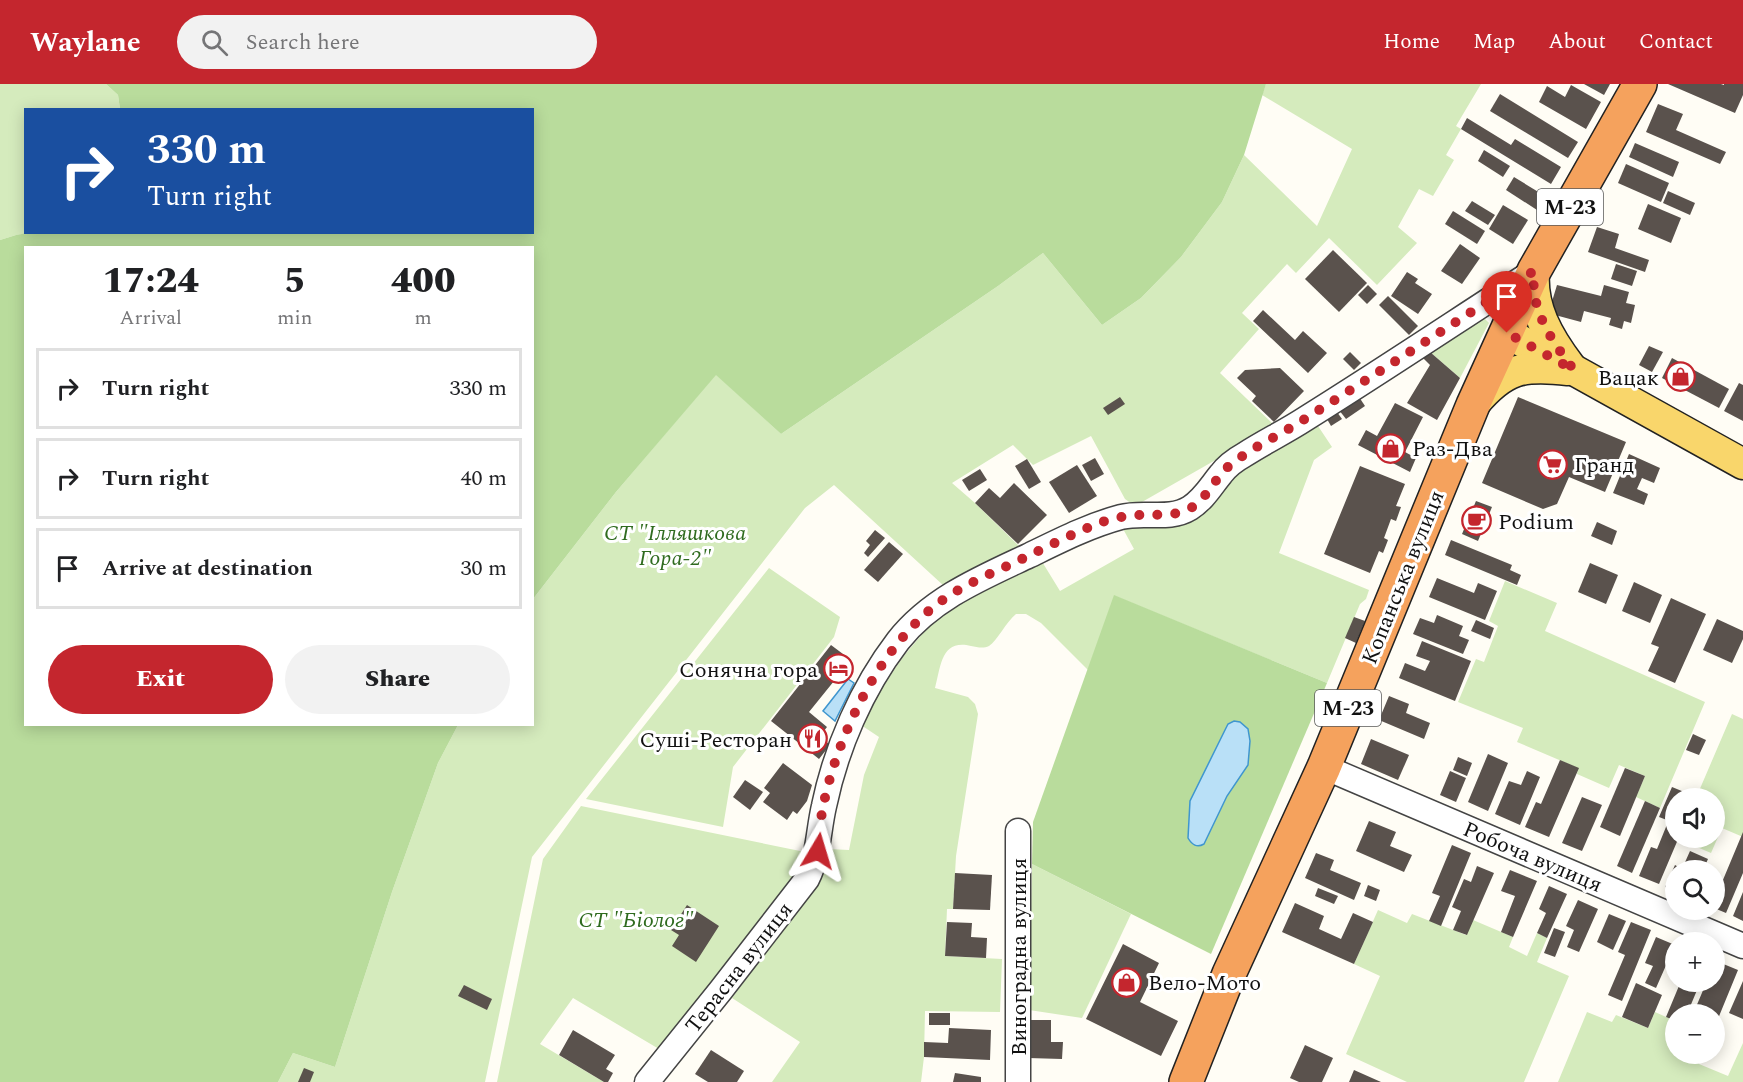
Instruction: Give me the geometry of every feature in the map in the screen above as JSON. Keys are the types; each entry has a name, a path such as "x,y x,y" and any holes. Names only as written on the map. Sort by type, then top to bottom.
{"highway":[{"name":"Копанська вулиця","path":"1186,1082 1229,974 1323,766 1473,405 1534,271 1640,84"}],"main road":[{"path":"1534,271 1533,285 1539,313 1551,339 1574,370"},
{"path":"1507,333 1743,464"},
{"path":"1473,405 1496,380 1515,371 1538,368 1574,370"}],"street":[{"name":"Терасна вулиця","path":"647,1082 807,879 818,851 823,806 829,783 849,729 886,658 914,624 936,605 968,585 1080,531 1128,515 1175,514 1189,509 1205,495 1231,464 1534,271"},
{"name":"Робоча вулиця","path":"1323,766 1743,946"},
{"name":"Виноградна вулиця","path":"1018,831 1018,1082"}],"green space":[{"path":"0,84 106,84 118,95 120,108 24,108 24,234 0,240"},
{"path":"106,84 1266,84 1244,155 1222,202 1181,257 1141,298 1102,325 1043,253 781,434 716,375 616,492 534,598 534,246 24,246 24,726 457,726 438,763 392,892 335,1067 293,1053 278,1082 0,1082 0,240 24,234 534,234 534,108 120,108 118,95"},
{"name":"СТ \"Ілляшкова Гора-2\"","path":"1266,84 1481,84 1456,126 1461,129 1446,155 1454,160 1433,196 1419,189 1398,227 1417,243 1377,285 1329,238 1296,273 1287,264 1242,313 1259,329 1220,373 1275,426 1135,506 1125,499 1091,436 1033,465 1013,445 952,483 1021,548 944,586 834,485 805,508 532,857 485,1082 278,1082 293,1053 335,1067 392,892 438,763 457,726 534,726 534,598 616,492 716,374 781,434 1043,253 1102,325 1141,298 1181,257 1222,202 1244,155 1317,226 1352,149 1262,95"},
{"path":"1484,318 1489,323 1460,378 1430,352"},
{"path":"1316,423 1332,447 1314,460 1279,553 1369,590 1366,599 1360,604 1327,683 1115,596 1088,670 1041,623 1026,614 1016,614 989,646 980,648 961,645 948,650 941,663 935,688 968,697 975,704 978,714 956,856 953,909 947,909 945,956 1002,959 1000,1012 925,1011 921,1082 772,1082 800,1042 732,998 817,883 825,868 829,849 849,850 864,775 879,737 861,725 876,697 902,658 929,626 954,606 1041,560 1060,591 1134,549 1122,527 1209,507 1219,497 1236,472"},
{"path":"769,568 840,617 834,637 733,767 723,827 586,799"},
{"path":"1505,581 1557,603 1545,631 1705,702 1668,788 1665,788 1665,796 1660,808 1636,797 1645,776 1619,765 1609,788 1577,774 1578,768 1517,742 1523,728 1458,702 1476,659 1484,662 1498,626 1489,621"},
{"path":"1114,595 1327,683 1211,954 1032,864 1033,822"},
{"path":"1732,714 1743,719 1743,837 1725,829 1725,788 1700,788"},
{"name":"СТ \"Біолог\"","path":"581,806 805,852 800,872 659,1049 573,998 540,1044 604,1082 497,1082 543,859"},
{"path":"1699,848 1713,848 1711,853"},
{"path":"1032,864 1131,914 1082,1018 1029,1010"},
{"path":"1378,910 1407,923 1412,914 1466,935 1473,920 1513,937 1509,947 1527,956 1537,933 1547,938 1537,962 1569,976 1524,1082 1407,1082 1346,1054 1380,976 1354,964"},
{"path":"1587,1012 1612,1022 1616,1015 1648,1028 1655,1012 1665,1016 1665,1064 1699,1064 1728,1076 1743,1043 1743,1082 1558,1082"}],"water":[{"path":"848,679 854,683 835,721 823,711"},
{"path":"1234,721 1240,722 1248,729 1250,741 1248,765 1227,796 1204,844 1195,845 1188,838 1190,801 1228,724"}],"building":[{"path":"1584,84 1610,84 1604,95"},
{"path":"1668,84 1743,84 1743,95 1735,113"},
{"path":"1571,85 1601,102 1586,129 1539,102 1547,86 1565,97"},
{"path":"1500,94 1578,142 1568,158 1490,111"},
{"path":"1658,104 1683,114 1676,130 1726,152 1720,164 1646,132"},
{"path":"1467,118 1511,145 1515,139 1561,167 1551,184 1461,129"},
{"path":"1635,143 1679,162 1673,177 1629,157"},
{"path":"1484,150 1510,166 1503,177 1478,161"},
{"path":"1626,164 1669,183 1661,202 1618,183"},
{"path":"1514,177 1545,196 1537,210 1506,190"},
{"path":"1668,191 1695,203 1690,215 1663,203"},
{"path":"1472,201 1495,215 1488,225 1465,211"},
{"path":"1648,204 1681,218 1671,243 1638,229"},
{"path":"1503,205 1528,220 1513,244 1489,229"},
{"path":"1453,211 1485,231 1477,244 1445,224"},
{"path":"1597,227 1619,234 1615,248 1649,260 1645,272 1588,252"},
{"path":"1460,244 1480,258 1462,284 1441,271"},
{"path":"1333,250 1367,283 1339,312 1305,279"},
{"path":"1616,264 1637,271 1632,286 1611,279"},
{"path":"1407,272 1418,279 1415,283 1432,294 1418,314 1391,296"},
{"path":"1368,285 1377,294 1367,304 1358,295"},
{"path":"1557,285 1601,296 1604,285 1629,292 1626,303 1635,305 1631,323 1624,321 1622,329 1609,325 1611,318 1584,311 1581,322 1555,315 1550,308"},
{"path":"1388,296 1418,326 1409,335 1379,305"},
{"path":"1263,310 1295,340 1303,331 1327,353 1308,373 1253,321"},
{"path":"1649,346 1663,352 1652,372 1639,365"},
{"path":"1350,352 1361,363 1354,370 1343,359"},
{"path":"1430,352 1460,378 1437,420 1407,403 1430,365 1422,357"},
{"path":"1672,358 1729,389 1719,408 1662,378"},
{"path":"1280,368 1304,391 1274,422 1252,401 1256,396 1237,378 1245,370"},
{"path":"1739,383 1743,385 1743,421 1724,411"},
{"path":"1120,397 1125,404 1108,415 1103,408"},
{"path":"1359,397 1365,406 1346,419 1339,410"},
{"name":"Гранд","path":"1518,397 1626,442 1605,492 1569,477 1557,504 1543,509 1482,483"},
{"path":"1395,403 1423,417 1405,452 1416,458 1410,472 1358,445 1366,430 1377,436"},
{"path":"1337,412 1342,419 1331,426 1327,419"},
{"path":"1629,454 1660,468 1654,483 1642,478 1637,489 1648,494 1644,505 1613,493"},
{"path":"1095,458 1104,474 1091,481 1082,465"},
{"path":"1027,459 1041,482 1029,489 1015,466"},
{"path":"1077,465 1097,496 1069,513 1049,482"},
{"path":"1360,466 1405,484 1396,506 1401,507 1396,521 1391,519 1384,538 1388,540 1383,553 1379,551 1370,573 1324,554"},
{"path":"980,469 987,480 969,491 962,480"},
{"path":"1014,483 1047,515 1018,544 975,503 989,488 1000,498"},
{"name":"Podium","path":"1476,501 1492,507 1478,541 1462,534"},
{"path":"1597,522 1617,531 1612,545 1591,536"},
{"path":"875,530 885,538 868,557 864,553 870,545 866,541"},
{"path":"1451,540 1512,565 1510,570 1521,575 1517,585 1445,555"},
{"path":"889,542 903,554 878,582 864,570"},
{"path":"1590,563 1618,575 1606,604 1578,592"},
{"path":"1437,578 1474,593 1478,583 1497,591 1485,620 1429,597"},
{"path":"1634,582 1662,595 1650,623 1622,611"},
{"path":"1671,598 1706,614 1675,683 1648,671 1659,647 1651,644"},
{"path":"1437,615 1463,626 1459,636 1469,640 1463,654 1413,634 1420,618 1434,623"},
{"path":"1354,617 1365,621 1356,643 1345,638"},
{"path":"1717,619 1743,631 1743,639 1732,663 1703,650"},
{"path":"1476,620 1494,628 1490,639 1471,631"},
{"path":"1422,641 1471,661 1455,701 1399,678 1405,663 1425,671 1430,661 1416,656"},
{"path":"831,645 851,660 809,712 827,727 820,736 830,745 819,759 771,721"},
{"path":"1389,696 1409,704 1406,713 1430,723 1424,739 1379,720"},
{"path":"1693,734 1706,740 1699,755 1686,750"},
{"path":"1371,739 1409,755 1398,780 1361,764"},
{"path":"1488,754 1508,763 1488,811 1468,802"},
{"path":"1458,757 1472,763 1467,776 1453,770"},
{"path":"1560,760 1579,768 1549,837 1525,827 1536,802 1541,804"},
{"path":"783,763 812,785 807,801 797,814 793,811 787,820 763,802 770,793 764,788"},
{"path":"1625,768 1645,776 1620,836 1600,827"},
{"path":"1450,771 1466,778 1456,802 1440,795"},
{"path":"1527,771 1540,777 1520,825 1495,814 1509,781 1521,785"},
{"path":"745,780 763,792 750,810 733,797"},
{"path":"1582,797 1602,805 1582,851 1562,843"},
{"path":"1645,801 1660,808 1632,873 1617,866"},
{"path":"1665,803 1665,819 1659,817"},
{"path":"1369,821 1396,832 1390,846 1412,855 1404,872 1356,851"},
{"path":"1665,829 1665,848 1674,848 1669,860 1665,860 1665,870 1659,884 1639,876 1651,847 1657,849"},
{"path":"1743,832 1743,873 1726,913 1725,875"},
{"path":"1452,845 1471,853 1441,926 1429,921 1440,896 1432,893"},
{"path":"1690,851 1708,859 1708,860 1686,860"},
{"path":"1316,853 1334,860 1330,870 1361,883 1354,900 1305,878"},
{"path":"1477,866 1494,873 1467,935 1453,930 1461,911 1452,907 1464,879 1471,882"},
{"path":"1510,870 1537,881 1513,937 1501,932 1515,896 1501,891"},
{"path":"955,873 992,875 990,910 953,909"},
{"path":"1368,885 1380,890 1376,901 1364,896"},
{"path":"1549,886 1567,894 1547,938 1537,933 1546,913 1539,909"},
{"path":"1318,888 1338,896 1334,904 1315,896"},
{"path":"1743,892 1743,921 1733,916"},
{"path":"1578,900 1598,909 1579,952 1567,947 1574,930 1566,926"},
{"path":"1295,903 1324,916 1319,929 1341,939 1353,913 1373,922 1354,964 1282,932"},
{"path":"687,905 719,926 696,962 672,946 679,935 671,930"},
{"path":"1609,914 1626,921 1613,950 1597,942"},
{"path":"947,922 972,923 971,937 987,938 986,958 945,956"},
{"path":"1631,922 1651,930 1622,1001 1608,995 1625,955 1618,952"},
{"path":"1554,928 1565,932 1555,957 1544,953"},
{"path":"1656,937 1665,941 1665,968 1656,988 1645,983 1653,966 1645,963"},
{"name":"Вело-Мото","path":"1123,944 1159,963 1140,1002 1178,1021 1161,1056 1086,1019"},
{"path":"1725,965 1738,970 1724,1004 1697,1004 1702,992 1725,992"},
{"path":"1743,981 1743,1019 1729,1013"},
{"path":"1636,983 1662,995 1648,1028 1622,1017"},
{"path":"464,985 492,999 487,1010 458,996"},
{"path":"1676,992 1696,992 1691,1004 1671,1004"},
{"path":"929,1013 950,1013 950,1025 929,1025"},
{"path":"1029,1020 1051,1020 1051,1042 1063,1042 1062,1059 1028,1058"},
{"path":"949,1028 991,1030 990,1060 924,1057 924,1042 948,1043"},
{"path":"573,1030 615,1055 606,1069 613,1073 608,1082 604,1082 559,1055"},
{"path":"1305,1045 1333,1058 1322,1082 1299,1082 1290,1078"},
{"path":"711,1050 744,1071 737,1082 708,1082 695,1074"},
{"path":"304,1068 314,1072 310,1082 298,1082"},
{"path":"1354,1070 1381,1082 1349,1082"},
{"path":"955,1073 981,1077 981,1082 953,1082"}],"place":[{"name":"Вацак","path":"1680,377"},
{"name":"Раз-Два","path":"1391,448"},
{"name":"Гранд","path":"1553,464"},
{"name":"Podium","path":"1477,521"},
{"name":"Сонячна гора","path":"839,669"},
{"name":"Суші-Ресторан","path":"813,739"},
{"name":"Вело-Мото","path":"1127,982"}],"route":[{"path":"818,851 823,806 829,783 861,702 886,658 900,639 936,605 968,585 1080,531 1128,515 1175,514 1189,509 1211,489 1231,464 1245,454 1308,417 1534,271 1535,299 1544,327 1574,370 1507,333"}]}
